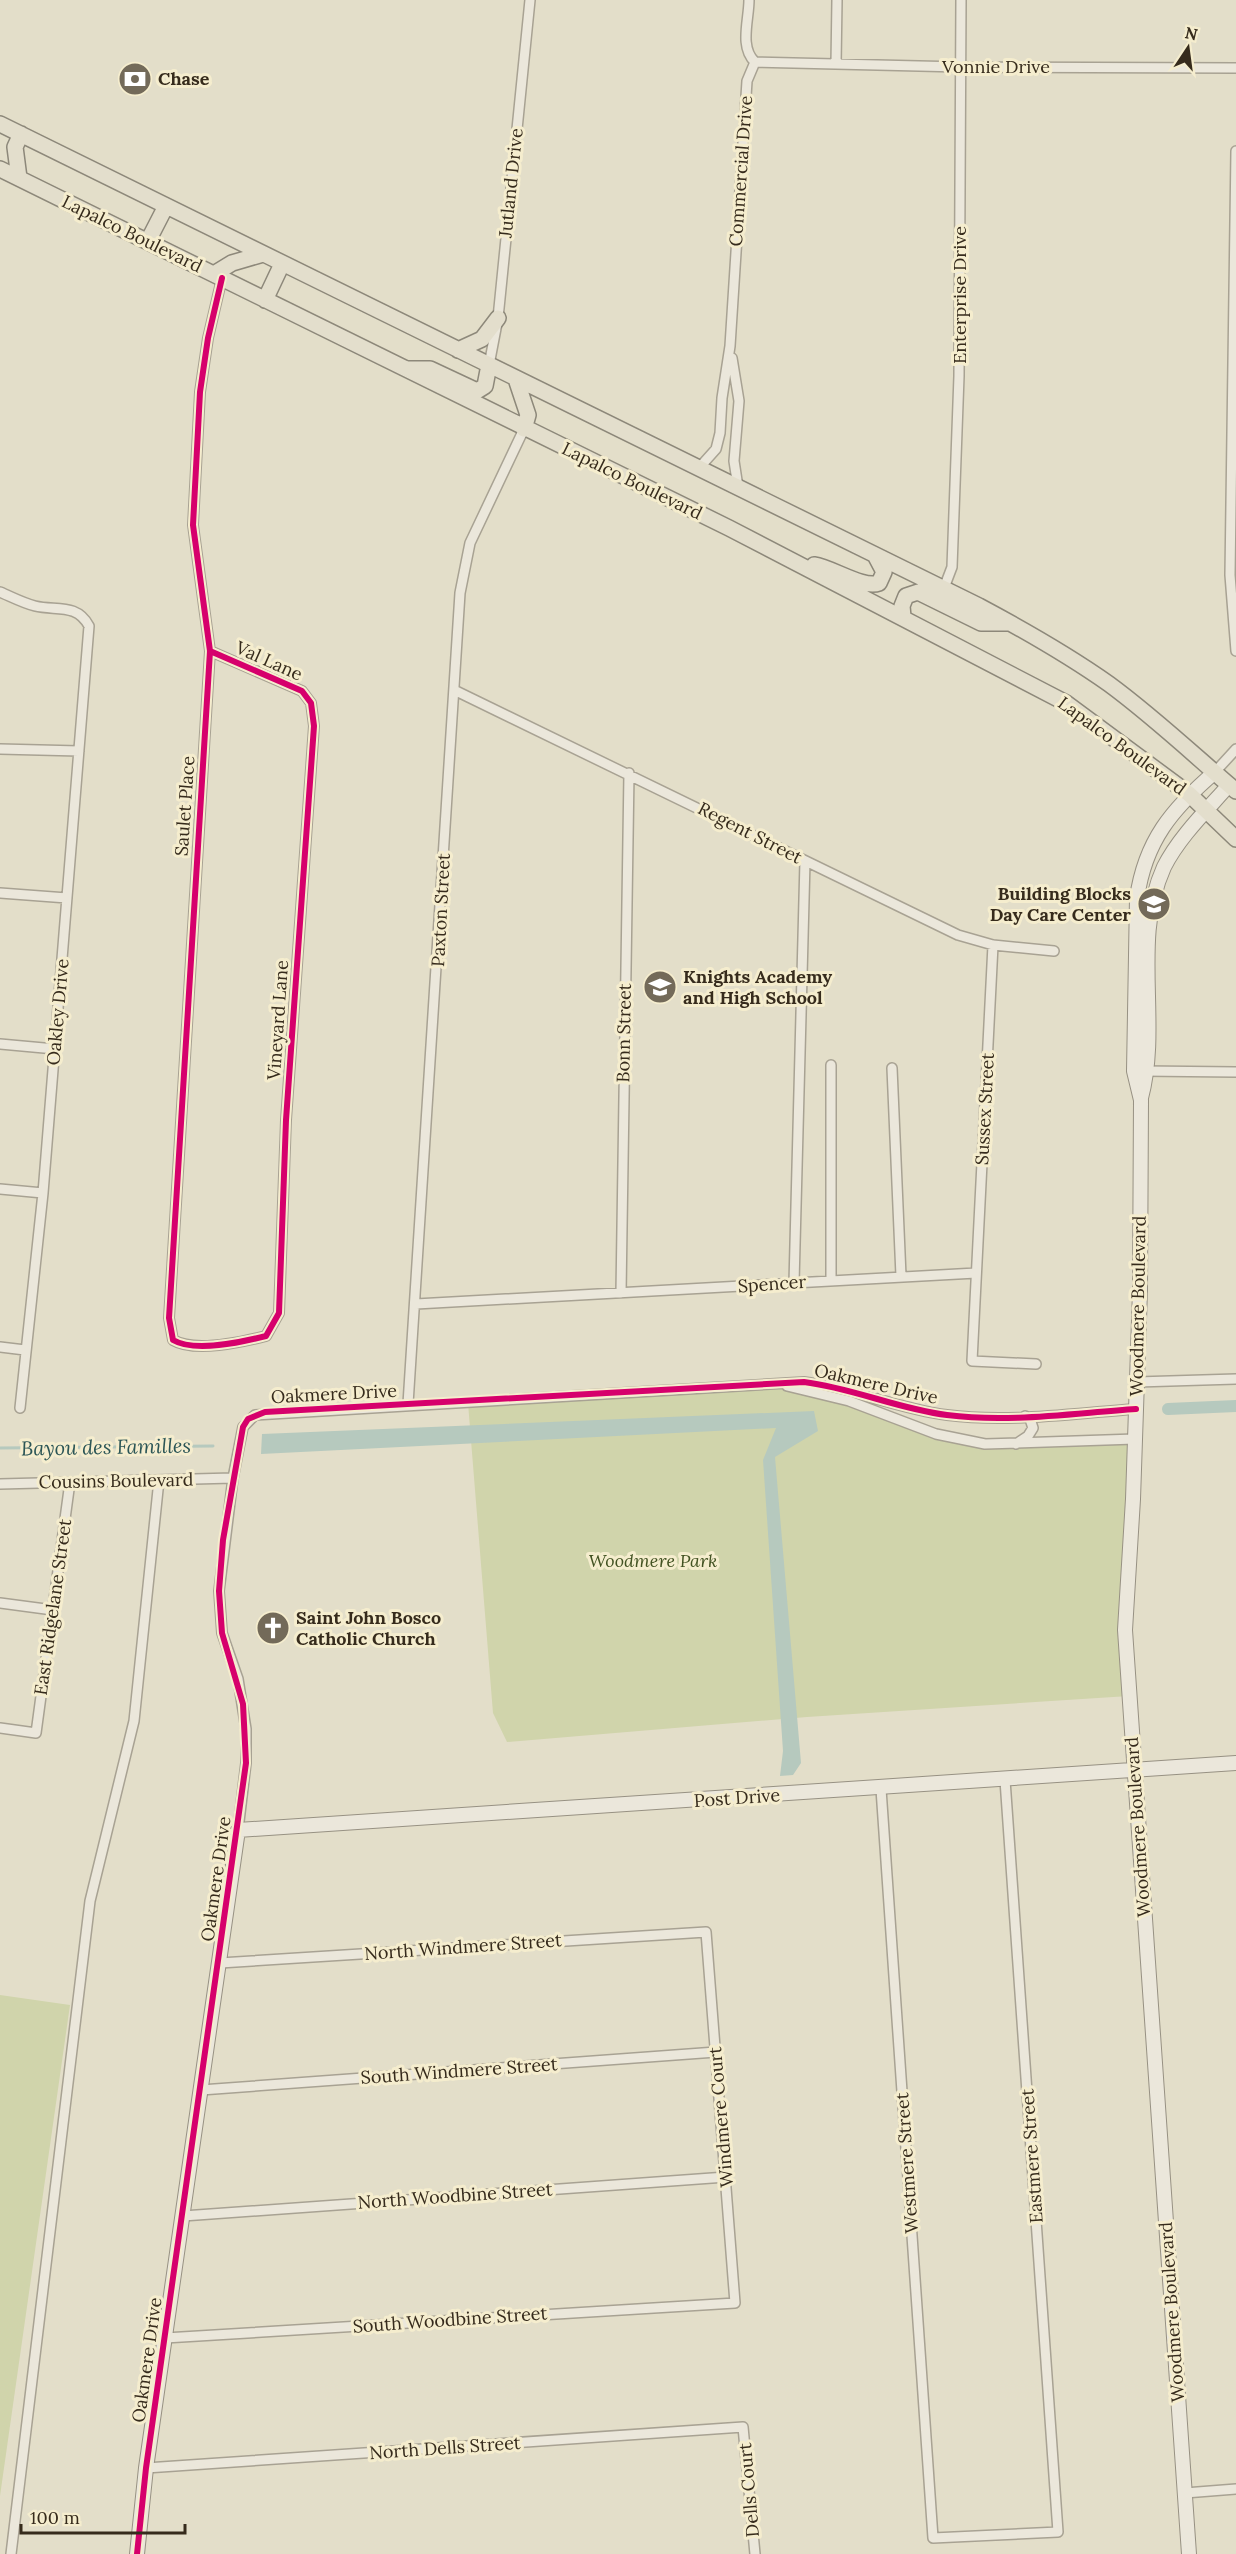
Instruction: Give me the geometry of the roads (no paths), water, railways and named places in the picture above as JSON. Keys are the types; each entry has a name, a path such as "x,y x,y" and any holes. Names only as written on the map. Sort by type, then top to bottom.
{"main road":[{"name":"Lapalco Boulevard","path":"0,124 944,588 1010,623 1065,654 1109,684 1215,772 1234,784"},
{"path":"19,178 15,147 21,134"},
{"name":"Lapalco Boulevard","path":"0,169 794,561 1066,703 1189,794 1236,839"},
{"path":"148,241 166,206"},
{"path":"218,276 232,262 263,254"},
{"path":"265,300 282,264"},
{"path":"458,350 482,339 498,318"},
{"path":"405,369 430,369 477,391 485,386 489,365"},
{"path":"516,379 528,415 524,429"},
{"path":"794,561 831,568 873,586 879,583 884,572 875,555"},
{"path":"903,616 902,606 906,596 918,592 981,623 1010,623"}],"street":[{"name":"Jutland Drive","path":"489,365 498,318 530,0"},
{"path":"749,0 746,47 748,55 755,62"},
{"path":"836,64 837,0"},
{"name":"Enterprise Drive","path":"944,588 952,567 959,376 961,0"},
{"name":"Vonnie Drive","path":"755,62 961,67 1236,68"},
{"name":"Commercial Drive","path":"699,468 716,449 730,346 747,81 755,62"},
{"path":"1236,151 1230,575 1236,617 1236,651"},
{"name":"Saulet Place","path":"218,276 200,392 193,525 210,651 169,1318 172,1340 181,1345 235,1344 266,1336"},
{"name":"Commercial Drive","path":"730,346 739,401 734,461 738,487"},
{"name":"Paxton Street","path":"408,1404 460,593 471,543 524,429"},
{"name":"Oakley Drive","path":"0,592 38,607 65,608 84,616 89,626 43,1193 20,1408"},
{"name":"Val Lane","path":"210,651 302,691 311,703"},
{"name":"Regent Street","path":"454,690 629,773 958,935 993,945 1054,951"},
{"name":"Vineyard Lane","path":"266,1336 279,1313 286,1120 314,726 311,703"},
{"path":"0,749 79,751"},
{"path":"1215,772 1236,749"},
{"name":"Woodmere Boulevard","path":"1189,2554 1125,1630 1140,1290 1141,1071 1136,941 1140,877 1153,840 1189,794 1215,772"},
{"name":"Bonn Street","path":"621,1293 629,773"},
{"name":"Woodmere Boulevard","path":"1141,1071 1149,941 1155,894 1171,855 1207,810 1234,784"},
{"path":"794,1283 805,861"},
{"path":"0,893 67,898"},
{"name":"Sussex Street","path":"976,1273 993,945"},
{"path":"0,1044 55,1049"},
{"path":"831,1065 831,1281"},
{"path":"892,1068 901,1276"},
{"path":"1141,1071 1236,1072"},
{"path":"0,1189 43,1193"},
{"path":"976,1273 972,1361 1036,1364"},
{"name":"Spencer","path":"416,1304 976,1273"},
{"path":"0,1347 25,1350"},
{"path":"1137,1382 1236,1379"},
{"name":"Oakmere Drive","path":"137,2554 146,2469 220,1963 246,1763 246,1725 238,1679 222,1633 219,1614 223,1540 243,1427 255,1415 408,1404 804,1382 944,1415 968,1418 1136,1409"},
{"name":"Oakmere Drive","path":"776,1384 849,1401 907,1424 961,1440 1017,1444 1135,1439"},
{"path":"1017,1444 1028,1436 1033,1428 1030,1419 1025,1416"},
{"name":"Cousins Boulevard","path":"0,1484 233,1478"},
{"path":"11,2554 90,1901 134,1721 159,1480"},
{"name":"East Ridgelane Street","path":"0,1728 36,1733 70,1482"},
{"path":"0,1603 53,1610"},
{"name":"Post Drive","path":"238,1830 838,1792 1236,1763"},
{"name":"Eastmere Street","path":"933,2538 1058,2532 1005,1780"},
{"name":"Westmere Street","path":"881,1789 933,2538"},
{"name":"North Windmere Street","path":"220,1963 706,1932"},
{"name":"Windmere Court","path":"706,1932 735,2303"},
{"name":"South Windmere Street","path":"201,2090 716,2052"},
{"name":"North Woodbine Street","path":"183,2216 726,2177"},
{"name":"South Woodbine Street","path":"165,2338 735,2303"},
{"name":"North Dells Street","path":"146,2469 743,2427"},
{"name":"Dells Court","path":"743,2427 755,2554"},
{"path":"1185,2493 1236,2489"}],"waterway":[{"path":"1168,1409 1236,1406"},
{"name":"Bayou des Familles","path":"0,1448 213,1446"}],"place":[{"name":"Chase","path":"135,79"},
{"name":"Building Blocks Day Care Center","path":"1154,904"},
{"name":"Knights Academy and High School","path":"660,987"},
{"name":"Saint John Bosco Catholic Church","path":"273,1628"}],"park label":[{"name":"Woodmere Park","path":"653,1561"}]}
